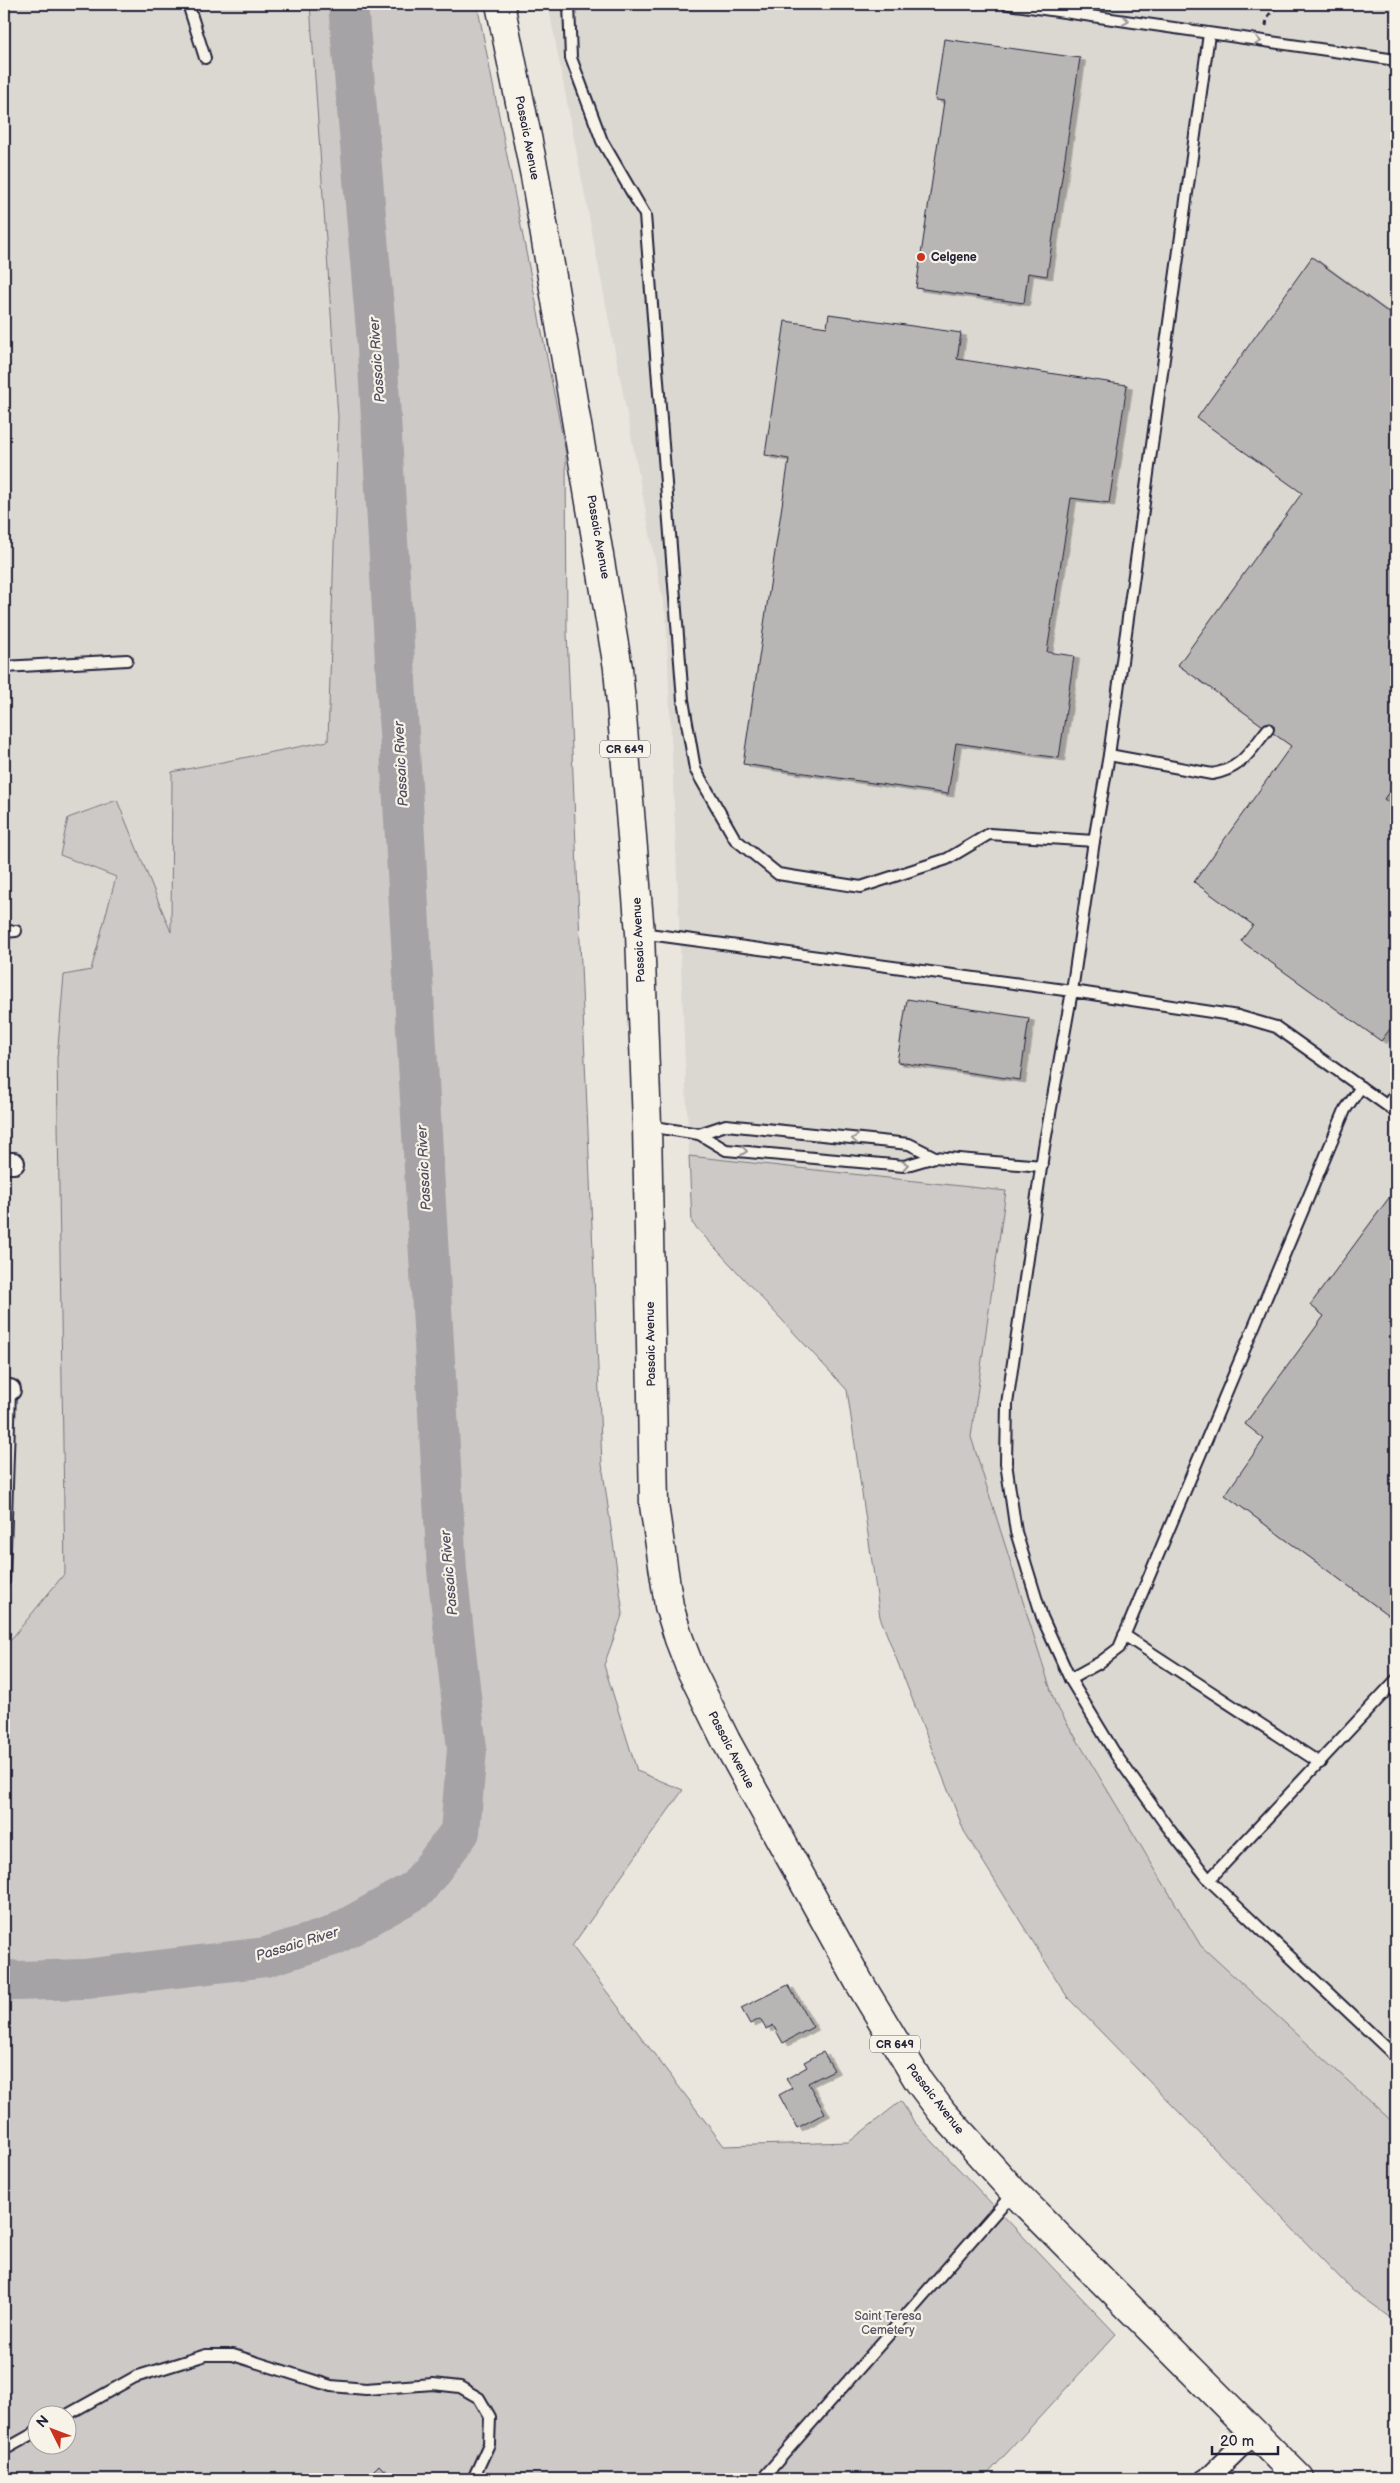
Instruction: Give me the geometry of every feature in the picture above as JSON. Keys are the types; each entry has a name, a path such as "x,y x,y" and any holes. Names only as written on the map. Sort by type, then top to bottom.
{"main road":[{"name":"Passaic Avenue","path":"500,4 535,176 612,619 618,668 640,933 647,1126 654,1505 669,1606 679,1639 691,1670 726,1741 896,2046 942,2112 1014,2192 1300,2479"}],"street":[{"path":"1207,2479 1254,2434"}],"lane":[{"path":"188,4 206,58"},
{"path":"569,4 571,58 602,141 645,215 683,700 694,769 735,839 778,874 861,887 947,859 989,834 1094,841"},
{"path":"1008,4 1396,60"},
{"path":"1209,34 1109,755 1042,1166 1007,1404 1006,1462 1016,1532 1042,1617 1070,1679 1116,1755 1166,1826 1209,1880 1394,2055 1396,2052"},
{"path":"4,667 127,660"},
{"path":"1109,755 1212,774 1227,771 1242,762 1268,729"},
{"path":"4,932 16,931"},
{"path":"640,933 1072,991 1255,1020 1276,1027 1396,1112"},
{"path":"1070,1679 1099,1663 1119,1648 1341,1119 1361,1087"},
{"path":"1386,1105 1396,1092"},
{"path":"700,1134 726,1125 909,1144 935,1156 1042,1166"},
{"path":"647,1126 700,1134 726,1150 904,1166 935,1156"},
{"path":"4,1581 7,1390"},
{"path":"1124,1635 1320,1763"},
{"path":"1209,1880 1396,1680"},
{"path":"762,2479 1014,2192"},
{"path":"78,2409 135,2377 206,2355 233,2355 331,2386 366,2389 433,2384 460,2387 479,2398 490,2417 489,2444 473,2479"},
{"path":"4,2450 28,2437"}],"path":[{"path":"1266,27 1267,18 1277,4"}],"shaded area":[{"path":"4,4 310,4 338,417 328,741 172,772 166,1682 4,1898"},
{"path":"548,4 1396,4 1396,2125 1201,1946 1055,1703 971,1437 1006,1191 689,1156 666,617"}],"green space":[{"name":"Saint Teresa Cemetery","path":"310,4 477,4 566,454 567,632 602,1464 623,1613 604,1665 637,1771 683,1790 572,1946 724,2146 849,2142 901,2101 914,2122 1116,2334 983,2479 4,2479 4,1648 65,1573 57,1058 64,975 91,970 116,877 60,855 68,818 117,800 171,932 172,772 328,741 338,417"},
{"path":"689,1156 1006,1191 971,1437 1055,1703 1201,1946 1396,2125 1396,2322 1352,2290 1068,1998 964,1831 880,1617 847,1390 692,1223"}],"building":[{"path":"944,39 1080,58 1047,276 1028,273 1024,303 916,288 944,101 935,100"},
{"path":"1312,257 1396,318 1396,547 1389,557 1396,562 1396,782 1384,799 1396,808 1396,1021 1381,1041 1241,941 1253,925 1194,882 1291,746 1178,665 1302,493 1197,418"},
{"path":"829,314 961,333 957,359 1127,385 1109,503 1071,498 1047,652 1074,656 1059,758 956,743 948,794 743,764 789,459 765,455 785,321 827,327"},
{"path":"907,999 1029,1018 1020,1080 897,1062"},
{"path":"1394,1191 1396,1193 1396,1604 1388,1615 1225,1495 1264,1439 1245,1424 1324,1316 1310,1305"},
{"path":"788,1985 813,2027 783,2043 773,2025 766,2029 760,2019 750,2024 741,2008"},
{"path":"823,2052 834,2070 808,2083 825,2113 797,2128 779,2095 792,2088 786,2079 807,2067 804,2062"},
{"path":"379,2465 392,2479 365,2479"}],"waterway":[{"name":"Passaic River","path":"4,1979 16,1981 84,1979 266,1957 333,1936 417,1889 460,1832 467,1749 447,1570 376,331 348,4"}],"place":[{"name":"Celgene","path":"921,257"}]}
